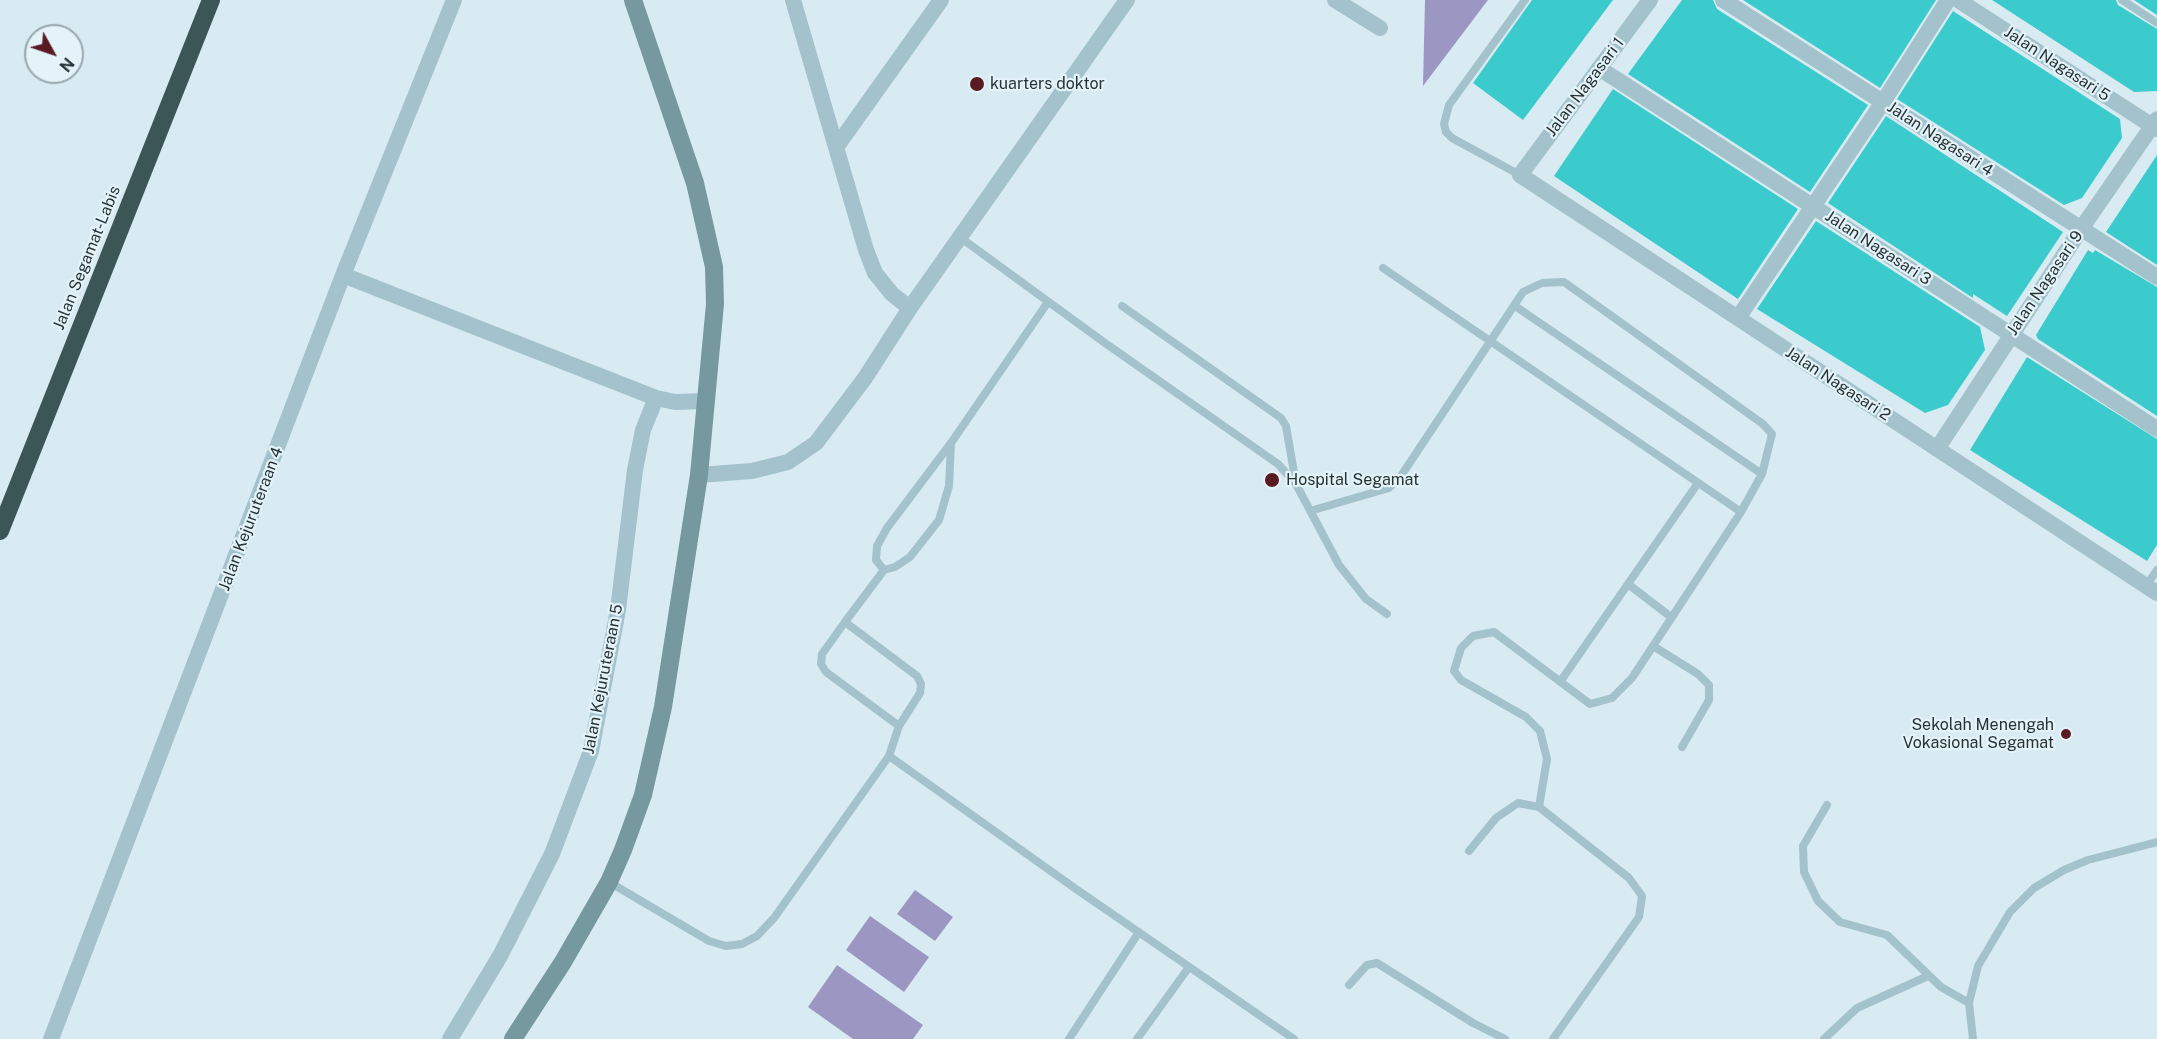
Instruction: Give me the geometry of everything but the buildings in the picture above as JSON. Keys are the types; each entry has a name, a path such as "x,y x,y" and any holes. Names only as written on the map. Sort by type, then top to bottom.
{"highway":[{"name":"Jalan Segamat-Labis","path":"0,531 211,0"}],"street":[{"name":"Jalan Kejuruteraan 4","path":"51,1039 343,275 454,0"},
{"path":"513,1039 563,962 609,882 643,795 654,751 676,630 699,476 715,304 714,267 695,183 633,0"},
{"path":"793,0 837,146 855,217 875,273 892,294 910,308"},
{"path":"837,146 941,0"},
{"path":"699,476 752,471 788,462 816,443 865,378 910,308 1127,0"},
{"path":"1335,0 1380,28"},
{"name":"Jalan Nagasari 1","path":"1520,175 1650,0"},
{"name":"Jalan Nagasari 4","path":"1723,0 2157,277"},
{"path":"1738,318 1814,207 1948,0"},
{"name":"Jalan Nagasari 5","path":"1969,3 2155,124"},
{"name":"Jalan Nagasari 3","path":"1599,68 2157,429"},
{"name":"Jalan Nagasari 9","path":"1937,449 2081,229 2155,124"},
{"name":"Jalan Nagasari 2","path":"1520,175 2152,590"},
{"path":"343,275 656,398 675,402 705,401"},
{"name":"Jalan Kejuruteraan 5","path":"450,1039 500,956 552,854 591,751 618,610 635,470 643,430 656,398"}],"lane":[{"path":"1520,175 1452,138 1446,132 1444,124 1449,105 1525,0"},
{"path":"2121,0 2157,23"},
{"path":"961,238 1048,302 1259,449 1296,484"},
{"path":"1383,268 1741,512"},
{"path":"1310,511 1389,488 1401,477 1523,292 1542,283 1563,282 1763,424 1772,434 1762,474 1741,512 1632,678 1612,698 1590,704 1494,632 1473,636 1461,648 1454,671 1461,680 1526,717 1540,731 1547,759 1539,807"},
{"path":"884,570 876,560 877,546 887,528 951,443 1048,302"},
{"path":"1122,306 1281,418 1286,426 1296,484 1339,565 1366,599 1387,614"},
{"path":"1515,306 1762,474"},
{"path":"899,726 826,672 820,664 822,654 884,570 895,567 910,557 939,520 949,486 951,443"},
{"path":"1560,682 1698,483"},
{"path":"2152,590 2157,570"},
{"path":"1628,584 1671,617"},
{"path":"609,882 709,941 726,946 742,944 757,936 774,918 889,756 899,726 920,693 921,684 916,676 845,622"},
{"path":"1653,646 1698,674 1709,685 1709,700 1682,747"},
{"path":"889,756 1294,1039"},
{"path":"1469,851 1496,818 1518,803 1539,807 1629,878 1642,896 1639,917 1553,1039"},
{"path":"1827,805 1803,846 1804,872 1810,889 1827,912 1840,922 1887,935 1928,976 1957,998 1970,1003"},
{"path":"1972,1039 1970,1003 1978,966 2010,912 2034,888 2088,860 2157,842"},
{"path":"1070,1039 1139,932"},
{"path":"1349,986 1367,965 1377,963 1473,1023 1504,1039"},
{"path":"1137,1039 1189,967"},
{"path":"1824,1039 1857,1008 1928,976"}],"shaded area":[{"path":"1425,0 1488,0 1423,86 1423,85"},
{"path":"915,890 953,917 935,941 897,914"},
{"path":"870,916 929,957 904,992 846,950"},
{"path":"837,965 923,1025 913,1039 853,1039 808,1007"}],"place":[{"name":"kuarters doktor","path":"977,84"},
{"name":"Hospital Segamat","path":"1272,480"},
{"name":"Sekolah Menengah Vokasional Segamat","path":"2066,734"}]}
